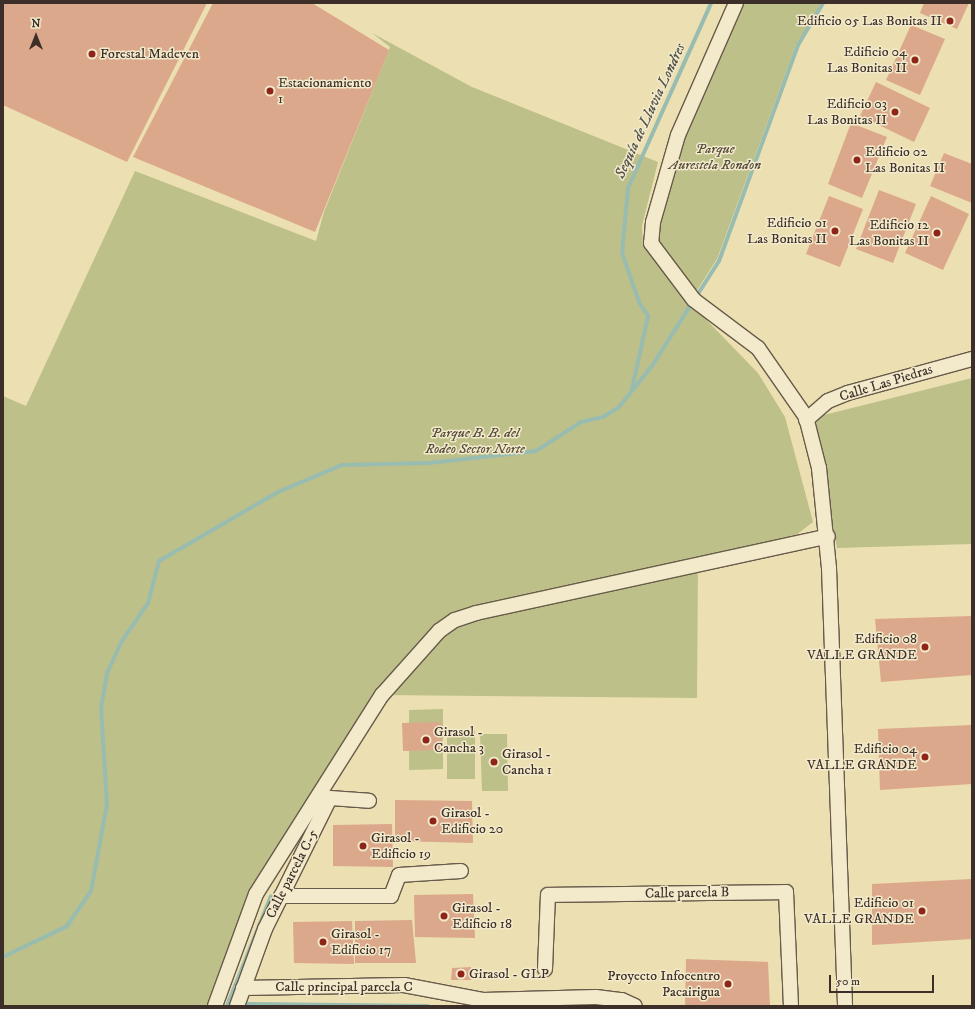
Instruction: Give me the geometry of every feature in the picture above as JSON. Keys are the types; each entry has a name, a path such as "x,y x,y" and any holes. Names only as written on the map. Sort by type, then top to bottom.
{"street":[{"path":"736,3 678,135 653,222 651,243 694,300 758,348 806,420 819,468 828,536 845,1006"},
{"name":"Calle Las Piedras","path":"806,420 828,401 848,393 972,359"},
{"path":"215,1006 256,894 382,694 439,631 476,613 787,542 828,536"},
{"name":"Calle parcela C-5","path":"237,1006 264,929 330,798 369,801"},
{"path":"281,896 391,896 399,875 461,871"},
{"name":"Calle parcela B","path":"545,969 548,895 786,892 791,1006"},
{"name":"Calle principal parcela C","path":"243,988 404,985 483,1000 596,996 622,1000 634,1006"}],"green space":[{"name":"Parque Aurestela Rondon","path":"738,3 821,3 796,45 717,259 694,295 653,242 668,177"},
{"name":"Parque B. B. del Rodeo Sector Norte","path":"372,33 472,87 658,162 642,226 643,245 687,300 758,373 785,417 813,522 787,542 698,562 697,698 382,695 328,778 258,906 215,1006 3,1006 3,396 26,406 135,171 316,241 324,212 390,47"},
{"path":"972,378 972,544 837,548 812,418"},
{"name":"Girasol - Cancha 3","path":"443,709 443,769 409,770 409,710"},
{"path":"475,730 475,779 447,779 447,731"},
{"name":"Girasol - Cancha 1","path":"480,734 507,734 508,791 482,791"}],"building":[{"name":"Forestal Madeven","path":"3,3 207,3 127,162 3,105"},
{"name":"Estacionamiento 1","path":"213,3 312,3 389,50 315,232 133,157"},
{"name":"Edificio 05 Las Bonitas II","path":"924,3 969,3 957,29 920,13"},
{"name":"Edificio 04 Las Bonitas II","path":"911,25 945,39 920,95 886,80"},
{"name":"Edificio 03 Las Bonitas II","path":"876,82 930,108 914,142 860,116"},
{"name":"Edificio 02 Las Bonitas II","path":"851,123 887,137 862,198 828,184"},
{"path":"944,153 972,164 972,203 930,186"},
{"path":"879,190 916,204 893,263 856,249"},
{"name":"Edificio 01 Las Bonitas II","path":"829,196 863,209 840,267 806,254"},
{"name":"Edificio 12 Las Bonitas II","path":"931,196 969,214 943,270 905,253"},
{"name":"Edificio 08 VALLE GRANDE","path":"972,616 972,675 881,682 875,619"},
{"path":"441,722 441,750 403,751 402,723"},
{"name":"Edificio 04 VALLE GRANDE","path":"972,725 972,784 880,790 878,729"},
{"name":"Girasol - Edificio 20","path":"395,800 472,801 473,843 395,841"},
{"name":"Girasol - Edificio 19","path":"392,824 393,867 333,866 333,825"},
{"name":"Edificio 01 VALLE GRANDE","path":"972,879 972,939 872,945 872,884"},
{"name":"Girasol - Edificio 18","path":"473,894 475,938 415,937 414,895"},
{"path":"412,920 416,963 355,963 355,921"},
{"name":"Girasol - Edificio 17","path":"352,921 354,964 294,963 293,922"},
{"name":"Proyecto Infocentro Pacairigua","path":"686,959 768,962 770,1006 685,1006"},
{"name":"Girasol - GLP","path":"471,967 471,980 451,980 452,968"}],"waterway":[{"name":"Sequía de Lluvia Londres","path":"632,389 648,316 639,302 622,253 628,188 711,3"},
{"path":"696,297 719,261 798,45 823,3"},
{"path":"3,957 67,926 91,891 107,805 101,708 107,673 122,641 148,603 159,561 278,492 342,465 429,463 536,451 581,422 603,417 619,407 652,366 692,303"},
{"path":"227,1006 271,896"},
{"path":"229,1000 247,1004 428,1006"}],"place":[{"name":"Edificio 05 Las Bonitas II","path":"950,21"},
{"name":"Forestal Madeven","path":"92,54"},
{"name":"Edificio 04 Las Bonitas II","path":"915,60"},
{"name":"Estacionamiento 1","path":"270,91"},
{"name":"Edificio 03 Las Bonitas II","path":"895,112"},
{"name":"Edificio 02 Las Bonitas II","path":"857,160"},
{"name":"Edificio 01 Las Bonitas II","path":"835,231"},
{"name":"Edificio 12 Las Bonitas II","path":"937,233"},
{"name":"Edificio 08 VALLE GRANDE","path":"925,647"},
{"name":"Girasol - Cancha 3","path":"426,740"},
{"name":"Edificio 04 VALLE GRANDE","path":"925,757"},
{"name":"Girasol - Cancha 1","path":"494,762"},
{"name":"Girasol - Edificio 20","path":"433,821"},
{"name":"Girasol - Edificio 19","path":"363,846"},
{"name":"Edificio 01 VALLE GRANDE","path":"922,911"},
{"name":"Girasol - Edificio 18","path":"444,916"},
{"name":"Girasol - Edificio 17","path":"323,942"},
{"name":"Girasol - GLP","path":"461,974"},
{"name":"Proyecto Infocentro Pacairigua","path":"728,984"}]}
